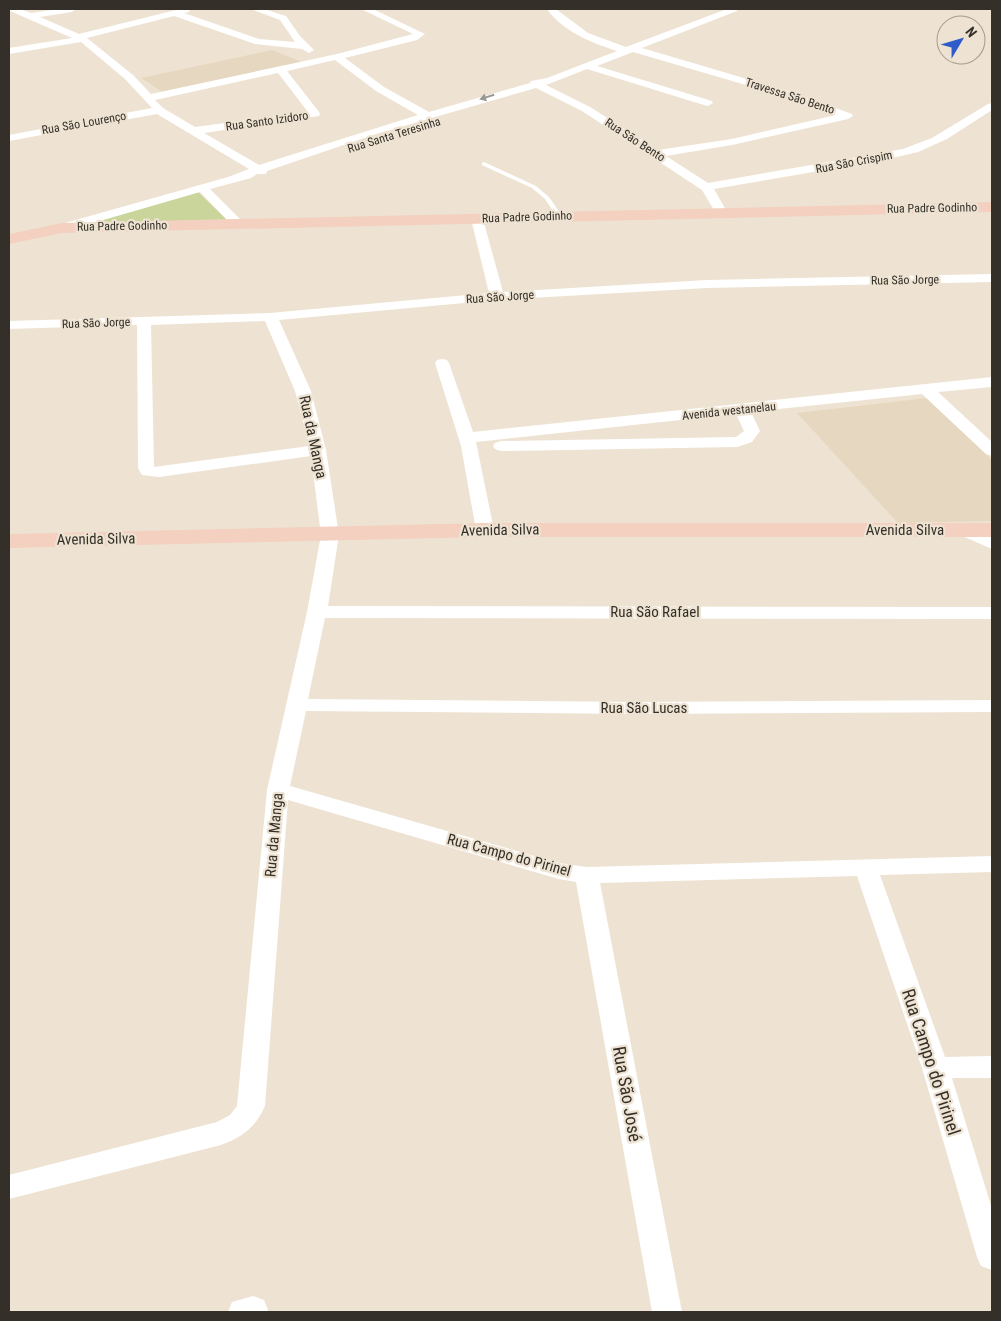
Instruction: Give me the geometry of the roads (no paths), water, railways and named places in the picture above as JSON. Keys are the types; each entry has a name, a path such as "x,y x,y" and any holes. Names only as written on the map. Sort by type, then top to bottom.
{"street":[{"name":"Rua Santo Izidoro","path":"13,9 81,38 129,77 159,110 259,171"},
{"name":"Rua Santo Izidoro","path":"29,15 72,9"},
{"path":"9,51 81,38 190,9"},
{"path":"256,9 283,18 296,38 321,60"},
{"path":"149,98 337,57 419,36 418,32 366,9"},
{"path":"551,9 574,30 596,40 628,49"},
{"name":"Rua Santa Teresinha","path":"62,228 233,178 429,125 509,100 543,83 734,9"},
{"path":"175,13 258,42 305,46"},
{"path":"9,18 29,15"},
{"name":"Travessa São Bento","path":"628,49 784,93 848,116 732,142 657,154"},
{"path":"337,57 380,89 426,115"},
{"path":"586,66 708,103"},
{"name":"Rua Santo Izidoro","path":"191,131 315,114 280,69"},
{"name":"Rua Santa Teresinha","path":"259,171 426,115 543,83"},
{"name":"Rua São Bento","path":"543,83 706,187 712,194 721,212"},
{"name":"Rua São Crispim","path":"706,187 884,157 944,137 982,110 992,106"},
{"name":"Rua São Lourenço","path":"9,138 159,110"},
{"path":"202,188 237,223"},
{"name":"Rua Padre Godinho","path":"9,239 62,228 992,207"},
{"path":"477,219 497,296"},
{"name":"Rua São Jorge","path":"9,325 270,317 497,296 707,284 992,278"},
{"name":"Rua da Manga","path":"9,1187 221,1133 235,1127 246,1118 251,1106 278,790 317,612 330,534 318,450 303,391 270,317"},
{"path":"144,321 146,468 148,471 159,472 318,450"},
{"path":"442,363 468,442 485,530"},
{"name":"Avenida westanelau","path":"468,442 742,409 992,382"},
{"path":"927,390 992,451"},
{"path":"468,442 737,442 750,436 752,431 742,409"},
{"name":"Avenida Silva","path":"9,541 485,530 992,530"},
{"path":"966,530 992,544"},
{"name":"Rua São Rafael","path":"317,612 992,613"},
{"name":"Rua São Lucas","path":"296,705 635,708 992,706"},
{"name":"Rua Campo do Pirinel","path":"278,790 559,871 587,875 992,864"},
{"name":"Rua Campo do Pirinel","path":"866,868 935,1068 992,1257"},
{"name":"Rua São José","path":"587,875 667,1312"},
{"path":"935,1068 992,1067"}],"lane":[{"path":"484,164 534,187 547,198 559,216"}]}
